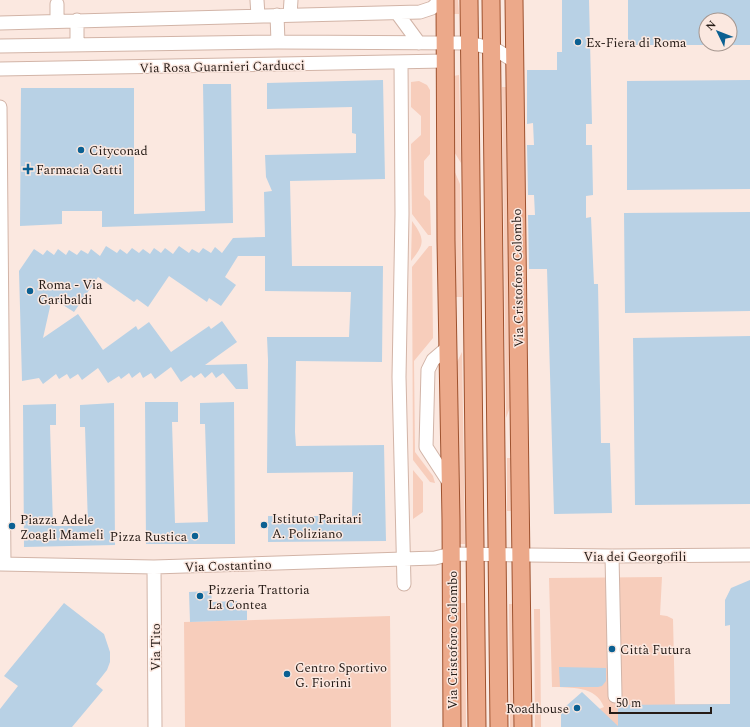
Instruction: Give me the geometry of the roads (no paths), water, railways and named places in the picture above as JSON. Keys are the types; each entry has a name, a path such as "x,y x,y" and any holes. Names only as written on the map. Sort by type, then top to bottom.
{"main road":[{"name":"Via Cristoforo Colombo","path":"445,0 444,43 452,727"},
{"name":"Via Cristoforo Colombo","path":"469,0 477,727"},
{"name":"Via Cristoforo Colombo","path":"491,0 499,727"},
{"name":"Via Cristoforo Colombo","path":"514,0 523,727"},
{"path":"446,146 472,190"},
{"path":"447,348 473,327"},
{"path":"495,447 519,406"}],"street":[{"path":"257,0 258,16"},
{"path":"290,15 291,0"},
{"path":"0,23 57,20 425,12 441,0"},
{"path":"57,4 57,20"},
{"path":"397,13 419,43"},
{"name":"Via Rosa Guarnieri Carducci","path":"277,16 278,42"},
{"path":"77,20 77,45"},
{"name":"Via Rosa Guarnieri Carducci","path":"0,46 278,42 469,43 491,48 514,61"},
{"name":"Via Rosa Guarnieri Carducci","path":"0,69 445,61"},
{"path":"401,62 402,214 399,377 402,559 404,584"},
{"path":"0,107 2,564"},
{"path":"447,348 433,360 428,370 426,447 450,484"},
{"name":"Via Costantino","path":"2,564 154,567 435,558 451,554"},
{"name":"Via Cristoforo Colombo","path":"451,554 520,555"},
{"name":"Via dei Georgofili","path":"520,555 750,555"},
{"path":"612,556 615,696"},
{"name":"Via Tito","path":"154,567 156,727"}],"place":[{"name":"Ex-Fiera di Roma","path":"578,42"},
{"name":"Cityconad","path":"81,150"},
{"name":"Farmacia Gatti","path":"28,169"},
{"name":"Roma - Via Garibaldi","path":"30,291"},
{"name":"Istituto Paritari A. Poliziano","path":"264,525"},
{"name":"Piazza Adele Zoagli Mameli","path":"12,526"},
{"name":"Pizza Rustica","path":"195,536"},
{"name":"Pizzeria Trattoria La Contea","path":"200,596"},
{"name":"Città Futura","path":"612,649"},
{"name":"Centro Sportivo G. Fiorini","path":"287,674"},
{"name":"Roadhouse","path":"577,708"}]}
